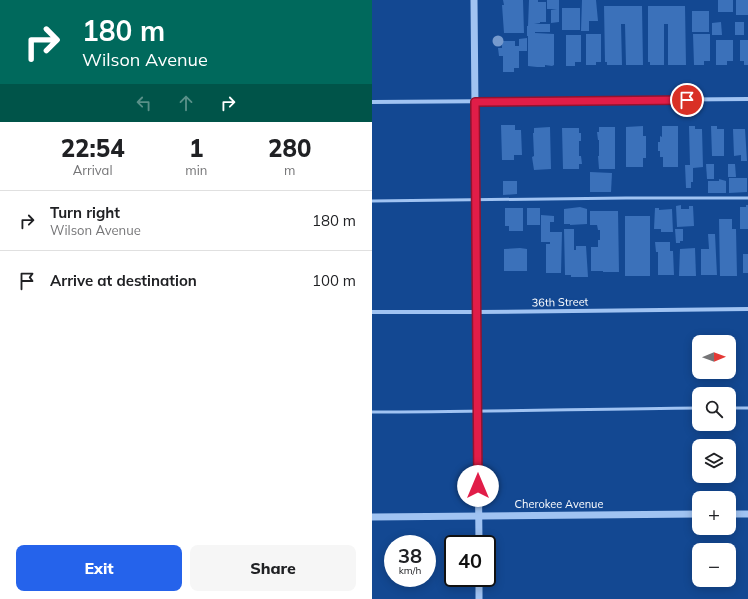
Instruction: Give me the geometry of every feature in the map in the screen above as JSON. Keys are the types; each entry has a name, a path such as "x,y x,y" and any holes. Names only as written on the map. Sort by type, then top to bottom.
{"street":[{"path":"474,0 479,535"},
{"path":"372,102 748,99"},
{"name":"36th Street","path":"372,312 748,309"},
{"name":"Cherokee Avenue","path":"372,517 692,514"},
{"path":"736,514 748,514"},
{"path":"479,587 479,599"}],"lane":[{"path":"372,201 748,198"},
{"path":"372,412 478,412 573,409 692,408"},
{"path":"736,408 748,408"}],"building":[{"path":"503,0 523,0 524,33 504,33"},
{"path":"529,0 546,2 546,22 534,24 550,24 550,32 535,33 554,34 554,65 552,66 528,66 527,26"},
{"path":"547,0 559,0 559,22 551,23 551,10 557,9 547,9"},
{"path":"582,0 596,0 598,21 589,21 589,31 581,31"},
{"path":"718,0 733,0 733,12 718,12"},
{"path":"736,0 748,0 748,15 736,15"},
{"path":"604,6 642,6 643,65 626,65 625,24 621,24 622,65 607,65 607,62 605,62"},
{"path":"648,6 685,6 686,65 668,65 668,24 664,24 664,65 650,65 650,62 648,62"},
{"path":"562,8 580,8 580,30 562,30"},
{"path":"692,11 709,11 709,32 692,32"},
{"path":"721,22 722,35 712,35 712,23"},
{"path":"735,22 744,22 744,35 735,35"},
{"path":"586,34 601,34 601,62 596,62 596,65 586,65"},
{"path":"693,34 710,34 710,61 704,61 704,65 694,65"},
{"path":"566,35 581,35 581,62 575,62 575,66 566,66"},
{"path":"527,38 527,51 519,51 519,68 514,68 514,72 503,72 503,56 499,56 498,48 502,48 502,41 515,41 515,46 519,46 519,39"},
{"path":"716,40 733,40 733,61 727,61 727,65 716,65"},
{"path":"740,40 748,40 748,65 744,65 744,61 740,61"},
{"path":"501,125 515,125 515,130 521,130 522,155 514,155 514,160 502,160"},
{"path":"643,126 643,136 646,136 646,158 643,158 643,167 626,167 626,127"},
{"path":"662,126 678,126 678,167 663,167 663,157 660,157 660,151 658,151 658,142 660,142 660,136 662,137"},
{"path":"689,126 695,126 695,129 702,129 703,167 693,168 693,182 691,182 691,188 686,188 685,165 690,165"},
{"path":"711,126 717,126 717,129 724,129 724,156 712,156"},
{"path":"550,127 551,169 534,170 532,157 534,156 534,128"},
{"path":"599,127 615,127 615,169 599,169 599,140 597,132 599,132"},
{"path":"562,128 579,128 579,133 581,133 581,141 579,141 579,156 581,156 582,164 579,164 579,169 563,169"},
{"path":"733,129 745,129 747,161 741,161 741,155 734,156"},
{"path":"706,164 714,164 714,179 707,179"},
{"path":"728,164 735,164 736,177 728,177"},
{"path":"590,172 612,173 611,192 590,192"},
{"path":"729,178 747,178 747,192 729,193"},
{"path":"719,179 726,181 726,193 708,193 708,181 719,181"},
{"path":"503,181 517,181 517,194 503,195"},
{"path":"681,205 681,209 689,209 689,206 693,206 694,226 677,227 676,206"},
{"path":"746,205 748,205 748,229 740,229 740,207 746,207"},
{"path":"580,207 587,209 587,224 564,224 564,209"},
{"path":"505,208 523,208 523,231 509,231 509,226 505,226"},
{"path":"527,208 540,208 540,225 527,225"},
{"path":"655,208 659,208 659,210 672,209 673,232 661,232 661,229 654,229"},
{"path":"590,211 618,211 619,272 591,271 591,247 598,247 600,230 598,230 597,225 590,225"},
{"path":"541,215 554,216 554,222 550,222 550,232 562,232 561,273 546,273 546,244 550,244 550,242 541,242"},
{"path":"625,216 650,216 650,276 625,276"},
{"path":"719,219 732,219 732,229 736,229 737,276 720,276"},
{"path":"564,229 574,229 574,250 576,250 576,246 586,246 588,277 571,277 571,275 565,275"},
{"path":"675,229 683,229 683,241 680,241 680,243 676,243"},
{"path":"708,234 715,234 717,275 701,275 701,249 709,249"},
{"path":"655,242 670,242 670,251 673,251 674,275 658,275 658,252 656,252"},
{"path":"695,248 696,276 679,276 680,249"},
{"path":"504,249 527,249 527,271 504,271"},
{"path":"743,254 748,254 748,273 743,273"}],"route":[{"path":"478,486 475,102 687,100"}]}
